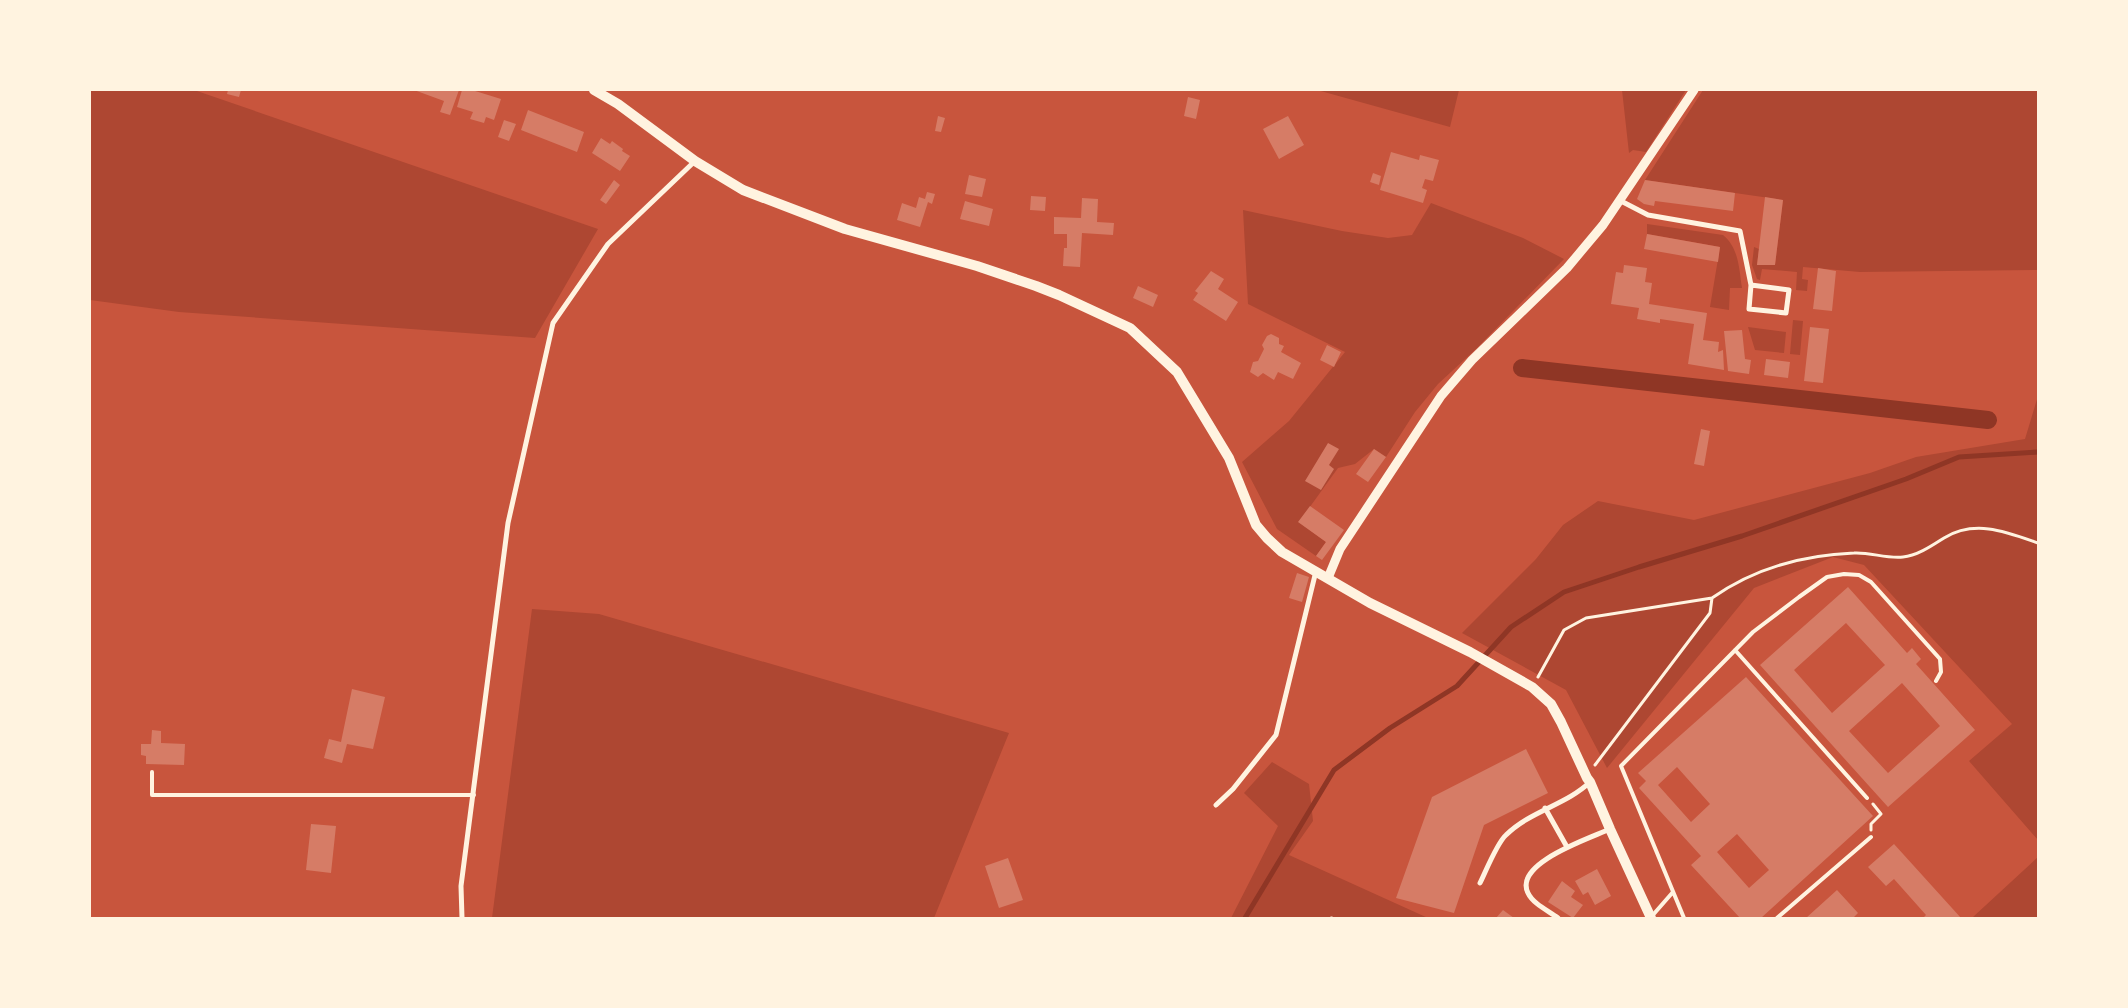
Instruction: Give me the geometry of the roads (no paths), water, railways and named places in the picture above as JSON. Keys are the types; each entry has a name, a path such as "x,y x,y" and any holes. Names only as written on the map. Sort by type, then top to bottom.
{"main road":[{"path":"594,90 618,104 695,161 743,190 845,229 977,266 1036,286 1130,328 1177,372 1229,458 1256,525 1282,552 1370,602 1496,666 1532,687 1551,704 1651,918"}],"street":[{"path":"1328,578 1340,549 1441,396 1472,360 1567,268 1602,225 1694,90"},
{"path":"462,918 461,886 508,523 553,323 608,244 695,161"},
{"path":"1619,200 1648,215 1740,231 1751,285 1749,309 1786,314 1788,290 1751,285"},
{"path":"1216,805 1233,789 1276,735 1316,571"},
{"path":"1480,882 1504,836 1545,808 1577,794 1588,780"},
{"path":"1545,808 1567,847"},
{"path":"1558,918 1529,895 1526,884 1529,877 1547,857 1610,829"}],"lane":[{"path":"1684,918 1621,766 1753,632 1827,577 1844,574 1860,575 1871,582 1940,659 1941,672 1936,681"},
{"path":"1735,650 1868,798"},
{"path":"152,772 152,795 474,795"},
{"path":"1777,918 1871,838"},
{"path":"1651,918 1672,892"}],"waterway":[{"path":"1522,368 1988,420"},
{"path":"1245,918 1334,770 1390,728 1457,686 1511,627 1564,592 1742,536 1906,479 1959,457 2038,452"}]}
